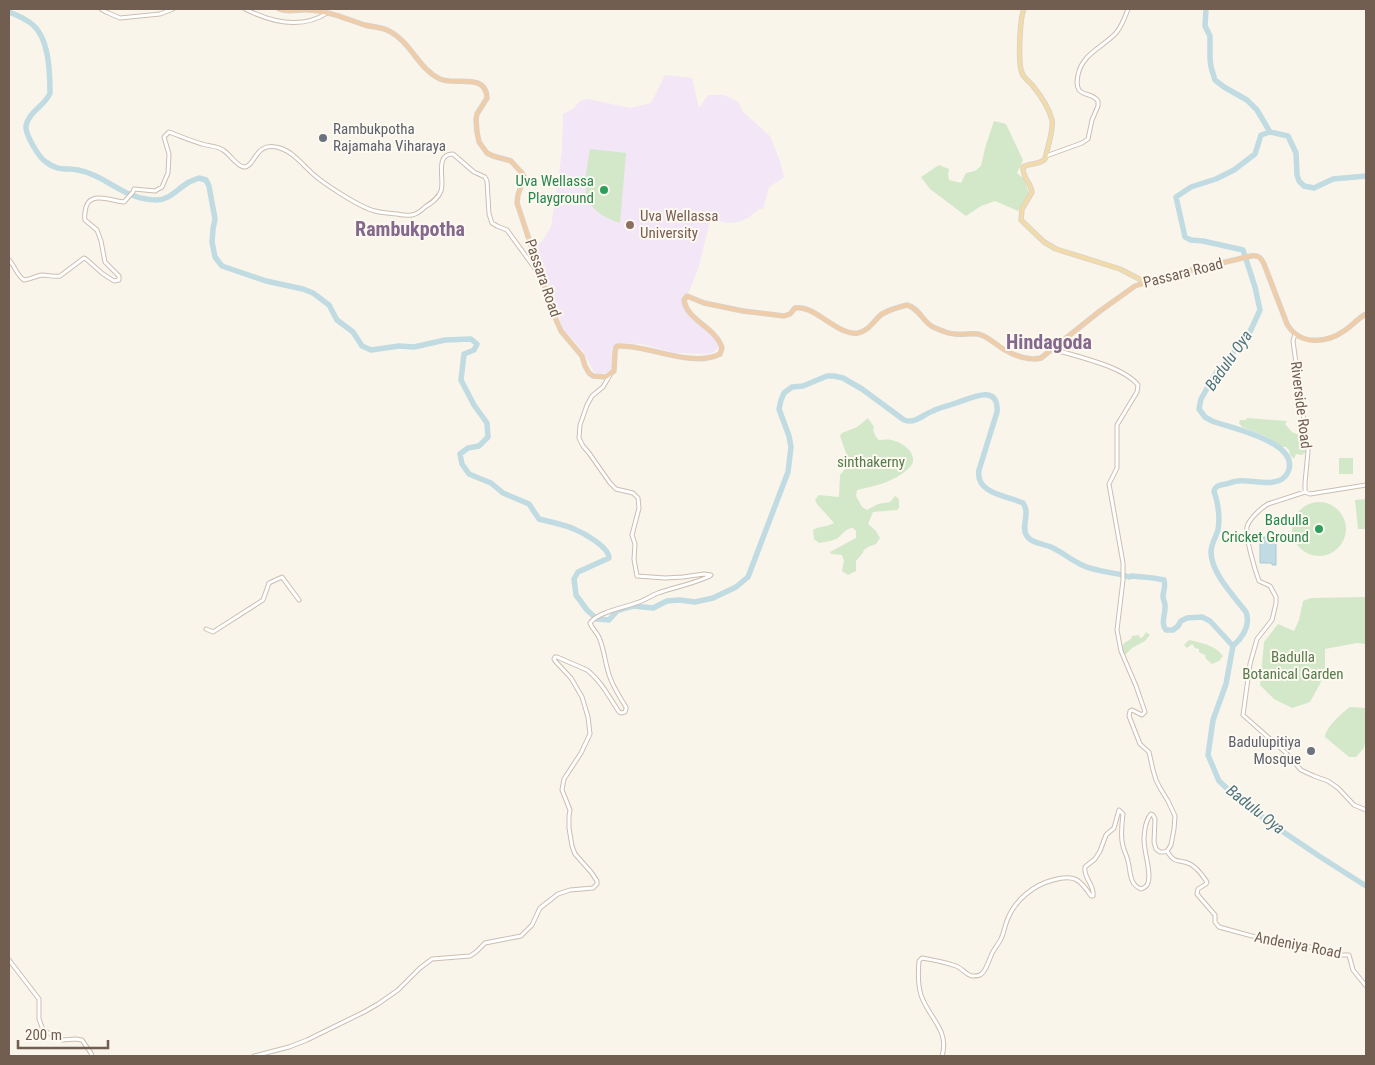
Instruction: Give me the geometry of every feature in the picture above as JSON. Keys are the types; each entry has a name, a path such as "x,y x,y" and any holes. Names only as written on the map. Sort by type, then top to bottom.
{"highway":[{"name":"Passara Road","path":"279,9 288,11 310,10 328,13 366,25 379,27 391,32 402,40 421,64 440,79 475,82 483,86 486,90 487,98 476,119 480,142 487,152 493,156 511,161 524,177 518,195 518,203 554,315 561,330 582,356 592,376 606,377 614,371 616,347 621,346 643,348 688,358 709,357 720,354 722,348 718,338 695,318 686,307 684,300 687,296 704,303 742,311 784,316 790,314 795,308 801,308 852,333 863,331 883,314 908,305 914,308 933,327 953,334 980,334 1004,350 1029,359 1038,359 1135,286 1251,256 1260,257 1264,264 1285,321 1295,334"},
{"path":"1295,334 1306,340 1328,339 1342,333 1366,314"}],"main road":[{"path":"1024,9 1020,38 1020,69 1022,74 1042,97 1052,120 1052,126 1045,159 1023,167 1024,175 1032,192 1022,209 1022,222 1044,242 1056,249 1120,269 1145,282"}],"street":[{"path":"101,9 120,18 160,14 173,9"},
{"path":"245,9 275,21 291,23 318,19 328,13"},
{"path":"1046,156 1088,139 1098,101 1093,96 1080,91 1076,81 1079,70 1082,62 1092,52 1115,34 1121,26 1128,9"},
{"path":"9,260 21,279 24,280 42,275 60,276 84,258 114,281 119,280 119,276 105,262 97,230 86,222 84,217 88,202 92,199 102,199 122,202 127,200 133,190 155,191 162,187 168,173 168,154 164,138 170,132 223,150 243,167 251,163 259,150 264,148 284,149 314,175 368,209 412,215 417,214 438,198 442,189 442,161 444,156 453,154 474,172 485,177 487,181 488,214 492,223 507,230 542,279"},
{"name":"Riverside Road","path":"1295,334 1293,344 1308,451 1305,492"},
{"path":"942,1056 944,1045 938,1023 922,996 918,961 922,958 936,960 955,966 973,976 979,976 984,972 992,952 999,942 1007,918 1014,906 1032,888 1049,881 1069,877 1077,880 1093,896 1094,892 1085,874 1085,867 1094,860 1106,836 1114,828 1119,810 1123,814 1122,845 1128,861 1131,879 1138,888 1144,888 1149,881 1144,847 1148,816 1151,814 1155,819 1154,842 1156,849 1160,852 1167,851 1171,845 1174,829 1175,816 1156,780 1149,752 1140,744 1129,716 1132,710 1142,715 1144,712 1136,686 1120,651 1117,630 1124,570 1109,484 1117,468 1117,425 1137,392 1138,385 1134,380 1114,369 1052,349"},
{"path":"254,1056 307,1040 371,1008 398,990 432,959 470,956 485,943 520,936 532,924 540,908 558,894 570,890 595,887 597,881 575,854 572,846 568,816 570,810 562,790 564,779 581,753 590,734 588,717 582,697 571,678 554,659 557,657 588,670 619,712 625,712 626,707 611,681 598,633 590,623 596,617 639,602 649,596 710,576 704,574 665,578 636,576 635,544 632,535 639,508 638,498 633,493 616,489 610,483 590,453 583,446 580,438 580,425 592,396 603,387 610,375"},
{"path":"1366,485 1310,494 1305,492 1268,504 1257,513 1247,527 1247,535 1259,581 1270,586 1276,597 1276,603 1272,620 1260,635 1255,647 1250,664 1243,715 1286,753 1302,770 1328,781 1338,788 1354,805 1366,810"},
{"path":"206,629 213,632 234,617 252,608 263,600 269,583 282,577 299,600"},
{"name":"Andeniya Road","path":"1167,851 1177,862 1188,862 1197,868 1207,882 1198,889 1197,894 1215,915 1215,922 1219,927 1292,947 1303,946 1317,948 1337,955 1349,955 1353,970 1366,986"},
{"path":"9,960 39,999 39,1019 43,1030 62,1040 82,1040 92,1056"}],"shaded area":[{"name":"Uva Wellassa University","path":"665,75 692,78 699,108 708,95 724,95 738,102 743,112 770,136 784,177 769,187 763,209 759,209 748,218 738,222 727,223 711,217 699,266 689,292 681,299 685,311 715,338 718,348 708,354 675,353 641,344 619,343 614,345 612,349 611,369 601,374 594,372 583,351 563,329 535,247 543,240 551,227 562,152 563,114 573,109 580,101 588,99 630,108 651,103"}],"green space":[{"path":"994,121 1006,124 1023,160 1017,173 1024,179 1029,193 1018,211 995,201 981,206 966,216 930,189 921,177 939,165 949,169 949,180 961,183 966,173 975,171 981,166"},
{"name":"Uva Wellassa Playground","path":"590,149 626,153 620,223 596,211 590,203 587,195 586,174"},
{"name":"sinthakerny","path":"868,418 879,440 896,441 910,451 913,460 908,469 897,477 857,490 856,496 862,507 867,510 878,504 890,502 895,496 899,499 899,508 897,510 873,512 868,524 876,531 880,538 876,544 864,550 856,561 856,571 848,575 842,571 844,561 842,555 831,554 830,552 856,538 856,531 850,528 836,539 819,543 814,539 813,530 834,523 815,500 819,495 839,497 840,475 845,469 847,456 840,436 842,433 857,427"},
{"path":"1247,418 1287,421 1285,424 1292,432 1303,437 1306,452 1302,455 1296,454 1294,459 1286,447 1278,447 1278,444 1265,436 1242,427 1239,423 1240,420 1246,420"},
{"path":"1339,458 1353,458 1353,474 1339,474"},
{"path":"1366,499 1366,529 1358,529 1355,500"},
{"name":"Badulla Cricket Ground","path":"1314,502 1324,502 1334,506 1342,514 1346,529 1342,544 1334,552 1324,556 1314,556 1304,552 1296,544 1292,534 1292,524 1296,514 1304,506"},
{"name":"Badulla Botanical Garden","path":"1366,597 1366,644 1357,643 1325,649 1325,667 1321,682 1310,702 1292,708 1274,699 1260,685 1264,642 1278,624 1294,631 1299,620 1303,601 1311,598"},
{"path":"1146,632 1150,635 1145,641 1132,648 1125,655 1121,649 1124,643 1131,639 1132,636 1139,635 1140,638 1143,637"},
{"path":"1189,640 1212,647 1223,656 1219,661 1212,664 1192,644 1187,648 1184,645"},
{"path":"1350,707 1366,708 1364,748 1356,757 1349,757 1325,737 1331,725"}],"water":[{"path":"1260,537 1276,537 1276,565 1260,563"}],"waterway":[{"path":"1206,9 1205,26 1210,36 1210,59 1215,80 1247,100 1257,110 1270,132"},
{"path":"9,12 33,25 42,39 48,56 50,93 27,121 26,130 33,146 50,165 88,173 125,192 145,199 161,200 189,182 199,178 206,180 209,186 215,219 212,242 215,257 222,266 266,281 313,293 329,305 337,320 353,332 362,346 371,350 399,346 414,347 445,340 471,339 477,344 474,350 464,354 461,380 474,405 487,423 488,437 479,446 468,448 460,454 462,464 469,474 491,483 503,493 529,504 539,519 578,531 605,549 609,558 578,572 574,579 576,595 587,610 597,619 609,620 617,611 633,606 653,608 667,601 695,602 713,598 736,587 748,577 788,472 791,447 779,409 781,400 784,393 792,387 803,386 827,376 834,376 843,378 862,389 908,421 914,421 938,408 976,396 989,395 994,398 997,412 979,470 979,478 982,484 994,493 1023,503 1026,512 1025,532 1029,538 1051,547 1092,569 1129,577 1148,577 1164,580 1163,597 1165,608 1163,621 1166,630 1173,630 1181,621 1187,618 1202,617 1210,621 1233,646"},
{"name":"Badulu Oya","path":"1366,176 1333,179 1314,188 1304,186 1299,181 1297,175 1296,153 1288,136 1270,132 1261,135 1255,154 1234,170 1216,179 1191,187 1176,197 1185,237 1191,240 1243,250 1260,310 1248,336 1214,376 1201,399 1199,409 1205,417 1212,421 1262,438 1284,452 1289,461 1288,472 1279,481 1236,481 1218,486 1214,491 1218,505 1219,521 1218,530 1211,549 1212,560 1224,584 1246,612 1247,627 1243,635 1233,646 1226,684 1213,720 1208,755 1219,781 1232,793 1267,821 1366,886"}],"place":[{"name":"Rambukpotha Rajamaha Viharaya","path":"323,138"},
{"name":"Uva Wellassa Playground","path":"604,190"},
{"name":"Uva Wellassa University","path":"630,225"},
{"name":"Badulla Cricket Ground","path":"1319,529"},
{"name":"Badulupitiya Mosque","path":"1311,751"}],"district":[{"name":"Rambukpotha","path":"410,229"},
{"name":"Hindagoda","path":"1049,342"}]}
